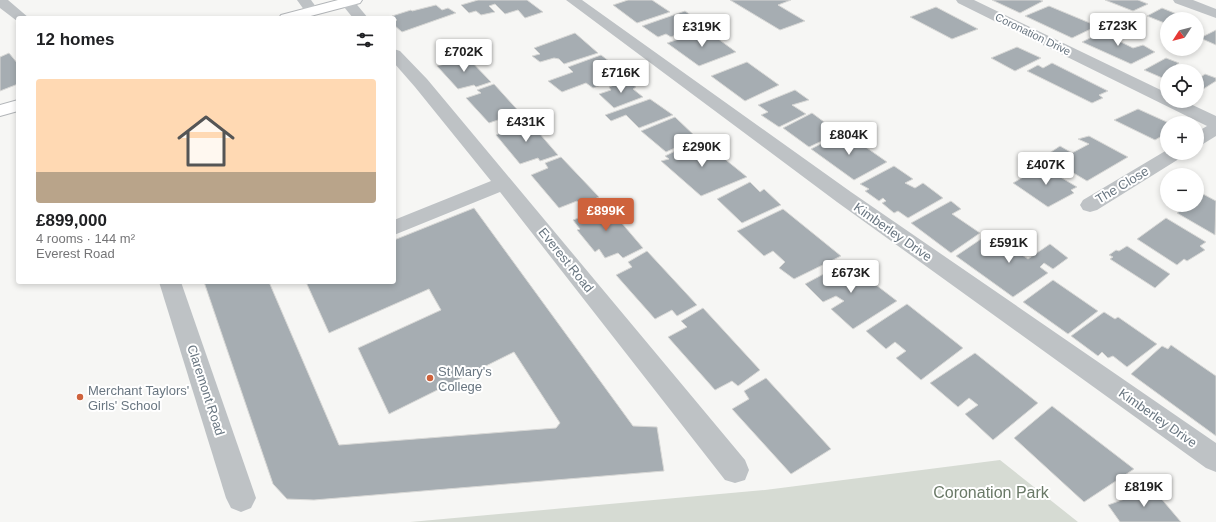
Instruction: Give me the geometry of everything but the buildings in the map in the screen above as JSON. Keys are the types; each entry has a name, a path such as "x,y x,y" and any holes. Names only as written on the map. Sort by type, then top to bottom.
{"highway":[{"path":"290,16 308,6 351,1"},
{"path":"0,112 16,106"}],"street":[{"name":"Kimberley Drive","path":"573,0 844,197 1216,459"},
{"name":"Coronation Drive","path":"963,0 1160,97"},
{"path":"1180,0 1216,14"},
{"path":"0,1 19,16"},
{"path":"351,1 360,16"},
{"name":"Everest Road","path":"396,56 504,183 735,470"},
{"path":"1184,108 1216,124"},
{"path":"1204,136 1216,128"},
{"name":"The Close","path":"1090,205 1164,160"},
{"path":"396,227 504,183"},
{"name":"Claremont Road","path":"171,284 241,498"}],"green space":[{"name":"Coronation Park","path":"1000,460 1078,522 410,522 765,490"}],"place":[{"name":"St Mary's College","path":"430,378"},
{"name":"Merchant Taylors' Girls' School","path":"80,397"}]}
